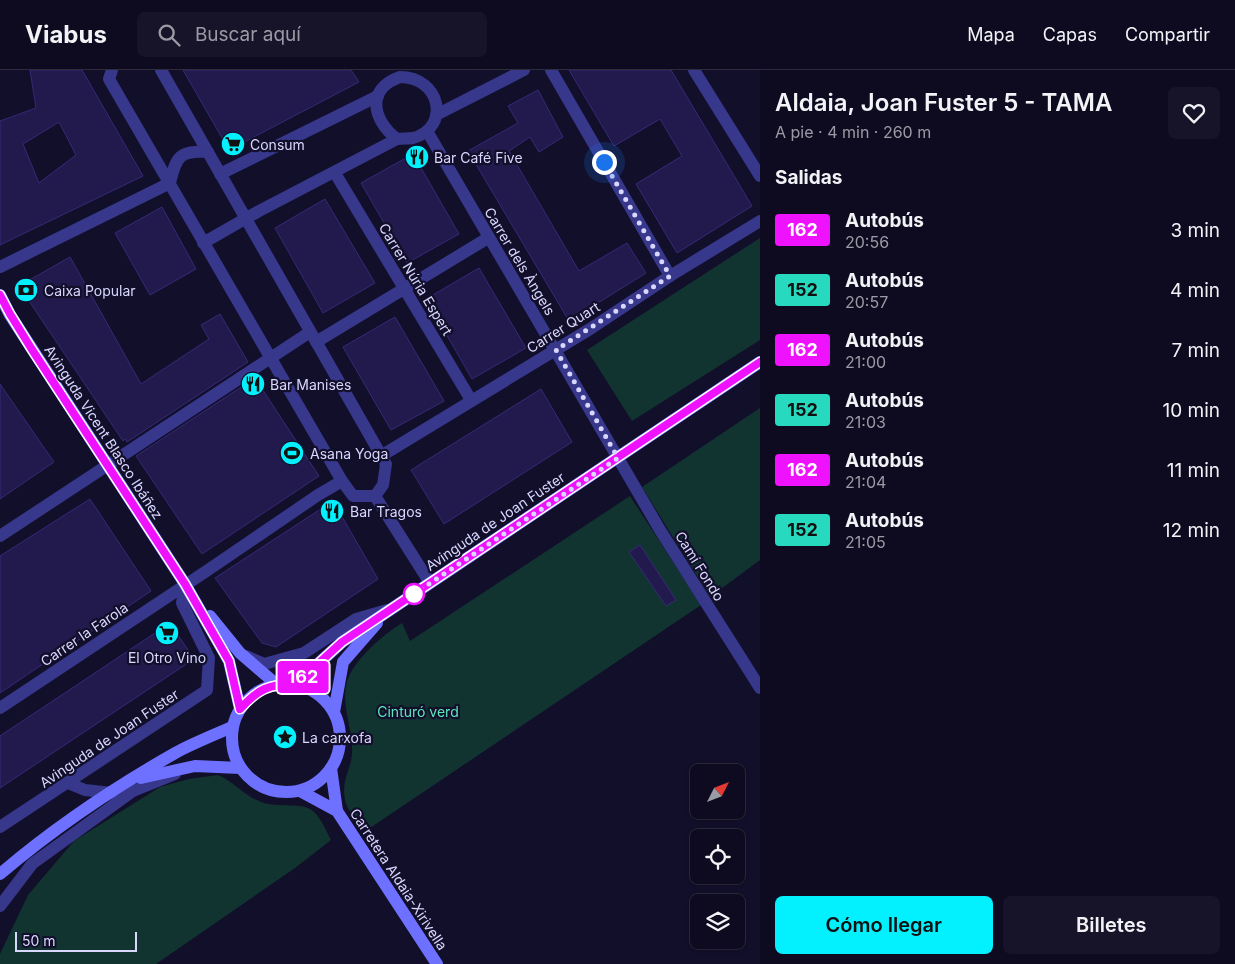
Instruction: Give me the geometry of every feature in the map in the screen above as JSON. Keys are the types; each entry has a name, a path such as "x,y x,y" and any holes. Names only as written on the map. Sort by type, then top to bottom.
{"street":[{"path":"112,70 109,79 342,481 353,496 375,496"},
{"path":"161,70 386,464 383,485 375,496"},
{"path":"411,77 424,70"},
{"path":"436,115 524,70"},
{"path":"550,70 670,276"},
{"path":"694,70 760,176"},
{"path":"204,243 398,139 414,138 427,131 436,115 437,102 433,94 424,83 411,77 390,75 378,96 375,107 380,120 390,133 398,139"},
{"path":"220,174 378,96"},
{"name":"Carrer dels Àngels","path":"427,131 618,458"},
{"path":"170,183 175,162 182,156 194,151 208,152"},
{"name":"Carrer Núria Espert","path":"335,173 471,400"},
{"path":"0,267 170,183"},
{"name":"Carrer Quart","path":"381,456 556,350 670,276 760,221"},
{"path":"0,536 270,358 404,289 488,238"},
{"name":"Avinguda Vicent Blasco Ibáñez","path":"0,295 5,316 185,584 229,661 240,709"},
{"name":"Avinguda de Joan Fuster","path":"296,684 342,642 760,362"},
{"name":"Camí Fondo","path":"618,458 660,530 760,688"},
{"path":"185,584 318,494 342,481"},
{"path":"375,496 430,583"},
{"name":"Avinguda Vicent Blasco Ibáñez","path":"185,584 240,653 276,684"},
{"name":"Avinguda de Joan Fuster","path":"0,827 207,690 209,658 182,603 185,584"},
{"name":"Carrer la Farola","path":"0,708 185,584"},
{"name":"Avinguda de Joan Fuster","path":"240,653 264,664 304,653 356,619 389,610"},
{"name":"Avinguda de Joan Fuster","path":"334,712 343,662 389,610"},
{"path":"276,684 296,684 318,694 334,712 340,741 331,768 318,782 300,791 263,787 240,768 232,747 232,727 240,709 252,695 276,684"},
{"path":"0,874 36,843 131,780 178,752 232,727"},
{"path":"131,780 195,766 240,768"},
{"path":"0,906 32,864 125,796 195,766"},
{"name":"Carretera Aldaia-Xirivella","path":"331,768 337,810 437,964"},
{"path":"68,783 85,790 112,793"},
{"name":"Carretera Aldaia-Xirivella","path":"300,791 337,810"}],"green space":[{"path":"760,238 760,340 632,421 587,350"},
{"path":"760,408 760,560 710,597 642,487"},
{"name":"Cinturó verd","path":"630,496 701,605 367,830 349,810 344,791 352,750 346,706 346,685 350,674 360,659 387,633 402,623 410,641"},
{"path":"218,775 258,801 311,809 320,819 331,840 295,868 156,964 0,964 0,954 28,895 74,841 160,787 189,779"}],"building":[{"path":"30,70 82,70 143,176 0,245 0,121 36,108","holes":["59,122 76,155 39,183 23,144"]},
{"path":"183,70 351,70 359,82 229,150"},
{"path":"569,70 671,70 752,206 677,253 636,184 682,156 660,119 614,146"},
{"path":"538,90 563,137 539,152 530,137 509,151 579,271 627,243 646,273 569,321 468,151 518,123 508,106"},
{"path":"413,154 459,234 407,263 361,183"},
{"path":"325,199 375,283 323,313 275,228"},
{"path":"162,207 196,269 150,295 115,233"},
{"path":"70,257 141,384 209,339 201,325 220,314 248,362 127,442 125,439 123,441 19,286"},
{"path":"479,268 526,348 472,379 426,299"},
{"path":"395,317 444,401 391,430 343,347"},
{"path":"255,378 319,476 202,554 136,456"},
{"path":"0,384 54,462 0,499"},
{"path":"541,389 572,442 444,524 411,470"},
{"path":"90,499 151,591 0,693 0,556"},
{"path":"333,501 378,579 276,647 262,643 215,578"},
{"path":"640,545 676,600 666,606 629,552"},
{"path":"170,623 194,659 0,788 0,736"}],"bus line":[{"name":"162","path":"0,295 31,348 185,584 229,661 240,709 252,695 276,684 296,684 342,642 760,362"}],"place":[{"name":"Consum","path":"233,144"},
{"name":"Bar Café Five","path":"417,157"},
{"name":"Caixa Popular","path":"26,290"},
{"name":"Bar Manises","path":"253,384"},
{"name":"Asana Yoga","path":"292,453"},
{"name":"Bar Tragos","path":"332,511"},
{"name":"El Otro Vino","path":"167,633"},
{"name":"La carxofa","path":"285,737"}],"route":[{"path":"414,594 564,492 618,458 556,350 670,276 604,162"}]}
